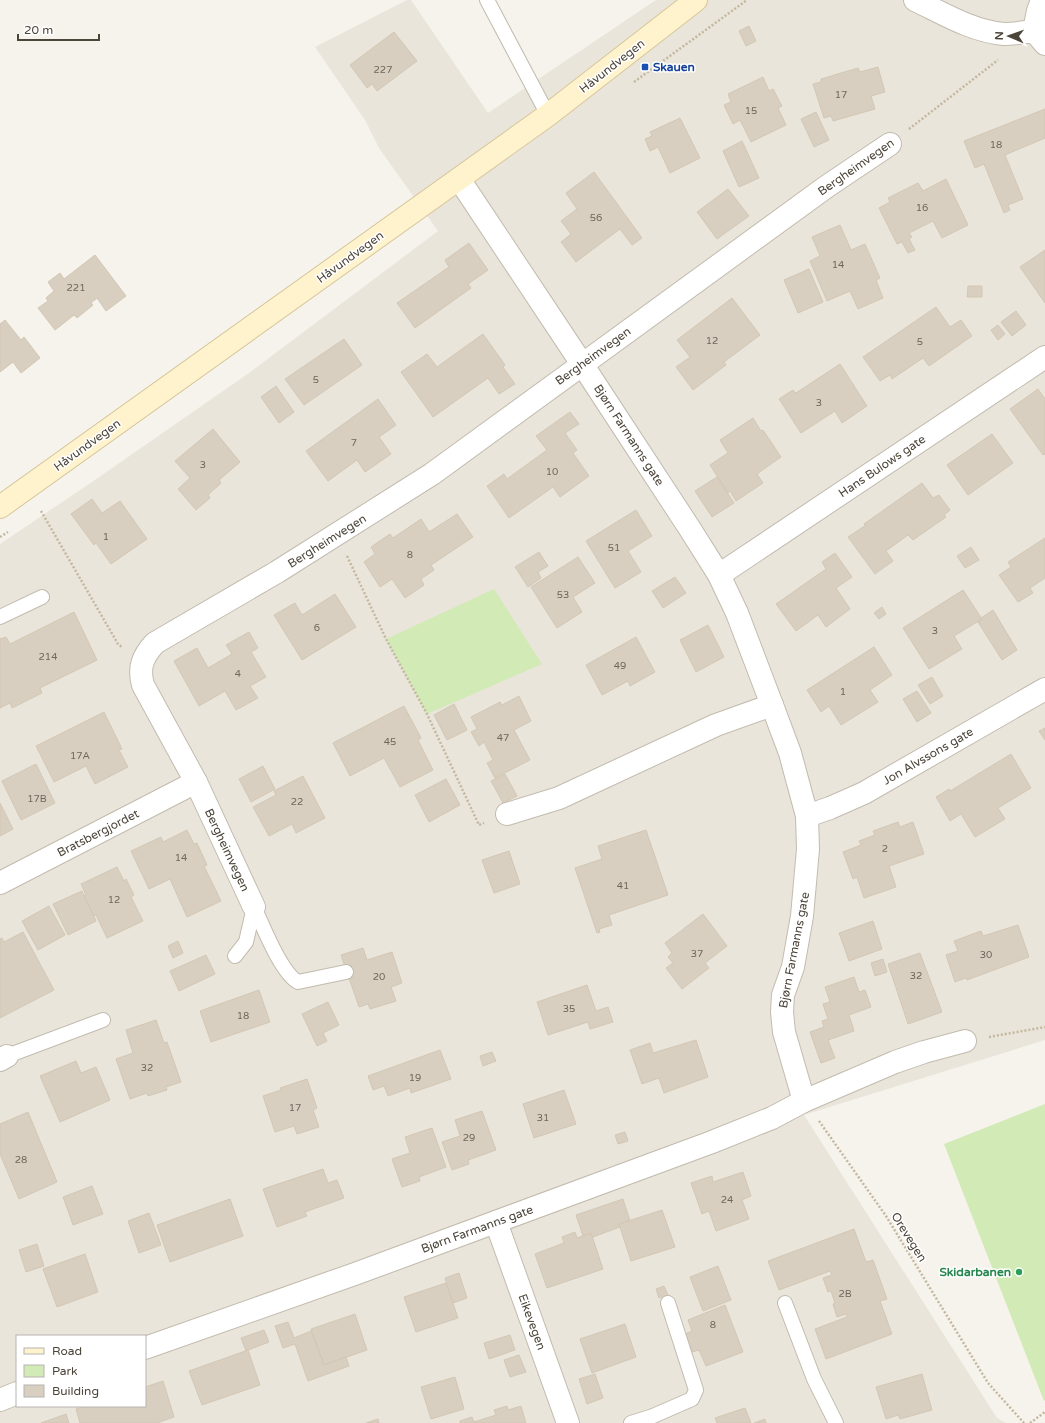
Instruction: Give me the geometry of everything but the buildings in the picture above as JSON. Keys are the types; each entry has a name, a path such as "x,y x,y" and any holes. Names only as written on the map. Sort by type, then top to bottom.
{"main road":[{"name":"Håvundvegen","path":"0,508 548,115 696,0"}],"street":[{"path":"915,0 960,22 985,31 1040,38 1038,11 1042,0"},
{"name":"Bergheimvegen","path":"254,907 196,782 143,685 141,677 142,663 146,653 155,643 277,572 432,474 826,187 890,144"},
{"name":"Bjørn Farmanns gate","path":"458,179 582,364 719,575 737,613 772,705 790,753 807,816 808,849 802,916 793,967 783,995 782,1012 784,1032 804,1101"},
{"name":"Hans Bulows gate","path":"719,575 1045,357"},
{"name":"Jon Alvssons gate","path":"807,816 864,793 1045,689"},
{"path":"506,814 559,798 716,725 772,705"},
{"name":"Bratsbergjordet","path":"0,883 196,782"},
{"name":"Bjørn Farmanns gate","path":"146,1348 352,1275 720,1139 772,1118 804,1101 895,1062 924,1052 965,1041"},
{"name":"Eikevegen","path":"496,1222 568,1423"},
{"path":"0,1400 16,1394"}],"lane":[{"path":"488,0 548,115"},
{"path":"0,617 42,597"},
{"path":"235,956 246,942 254,907"},
{"path":"254,907 286,972 292,979 298,982 346,972"},
{"path":"3,1058 103,1020"},
{"path":"631,1423 653,1416 692,1399 696,1390 668,1303"},
{"path":"785,1303 814,1379 836,1423"}],"path":[{"name":"Bergheimvegen","path":"890,144 1003,56"},
{"path":"41,511 118,644 142,663"},
{"path":"337,535 386,639 427,714 478,825 506,814"},
{"path":"965,1041 1045,1027"},
{"name":"Orevegen","path":"804,1101 886,1216 988,1383 1024,1423"},
{"path":"1030,1423 1045,1412"}],"shaded area":[{"path":"407,0 411,0 488,113 656,0 1045,0 1045,1040 804,1115 997,1418 1006,1423 0,1423 0,544 249,373 438,231 379,148 365,120 315,47"}],"green space":[{"path":"494,589 542,664 427,714 386,639"},
{"name":"Skidarbanen","path":"1045,1104 1045,1400 1044,1401 944,1144"}],"place":[{"name":"Skauen","path":"645,67"},
{"name":"Skidarbanen","path":"1019,1272"}]}
